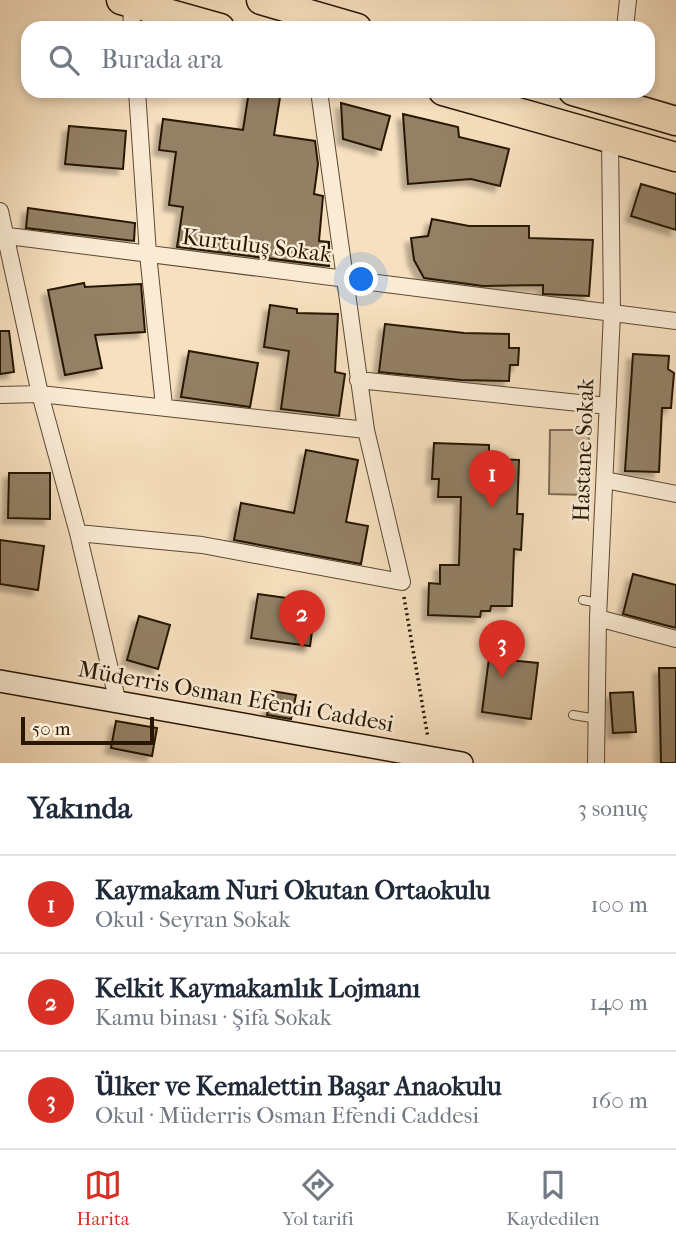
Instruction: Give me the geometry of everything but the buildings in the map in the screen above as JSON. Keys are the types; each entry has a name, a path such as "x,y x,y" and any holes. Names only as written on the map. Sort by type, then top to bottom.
{"highway":[{"path":"261,0 333,21"},
{"path":"128,10 184,21"},
{"path":"468,98 676,157"},
{"path":"620,98 676,121"}],"main road":[{"name":"Müderris Osman Efendi Caddesi","path":"0,681 462,763"}],"street":[{"path":"626,21 628,0"},
{"path":"137,98 148,254 164,406"},
{"path":"78,533 202,545 402,582 366,430 320,98"},
{"name":"Hastane Sokak","path":"596,763 599,719 594,607 605,480 612,313 610,138"},
{"path":"0,211 40,394 78,533 118,703"},
{"name":"Kurtuluş Sokak","path":"4,234 676,321"},
{"path":"358,380 608,406"},
{"path":"0,395 40,394 366,430"},
{"path":"605,480 676,494"},
{"path":"594,607 676,639"}],"lane":[{"path":"573,715 599,719"}],"path":[{"path":"402,582 431,757"}],"shaded area":[{"path":"550,430 589,430 587,495 549,494"}],"place":[{"name":"Kaymakam Nuri Okutan Ortaokulu","path":"492,508"},
{"name":"Kelkit Kaymakamlık Lojmanı","path":"302,648"},
{"name":"Ülker ve Kemalettin Başar Anaokulu","path":"502,678"}]}
